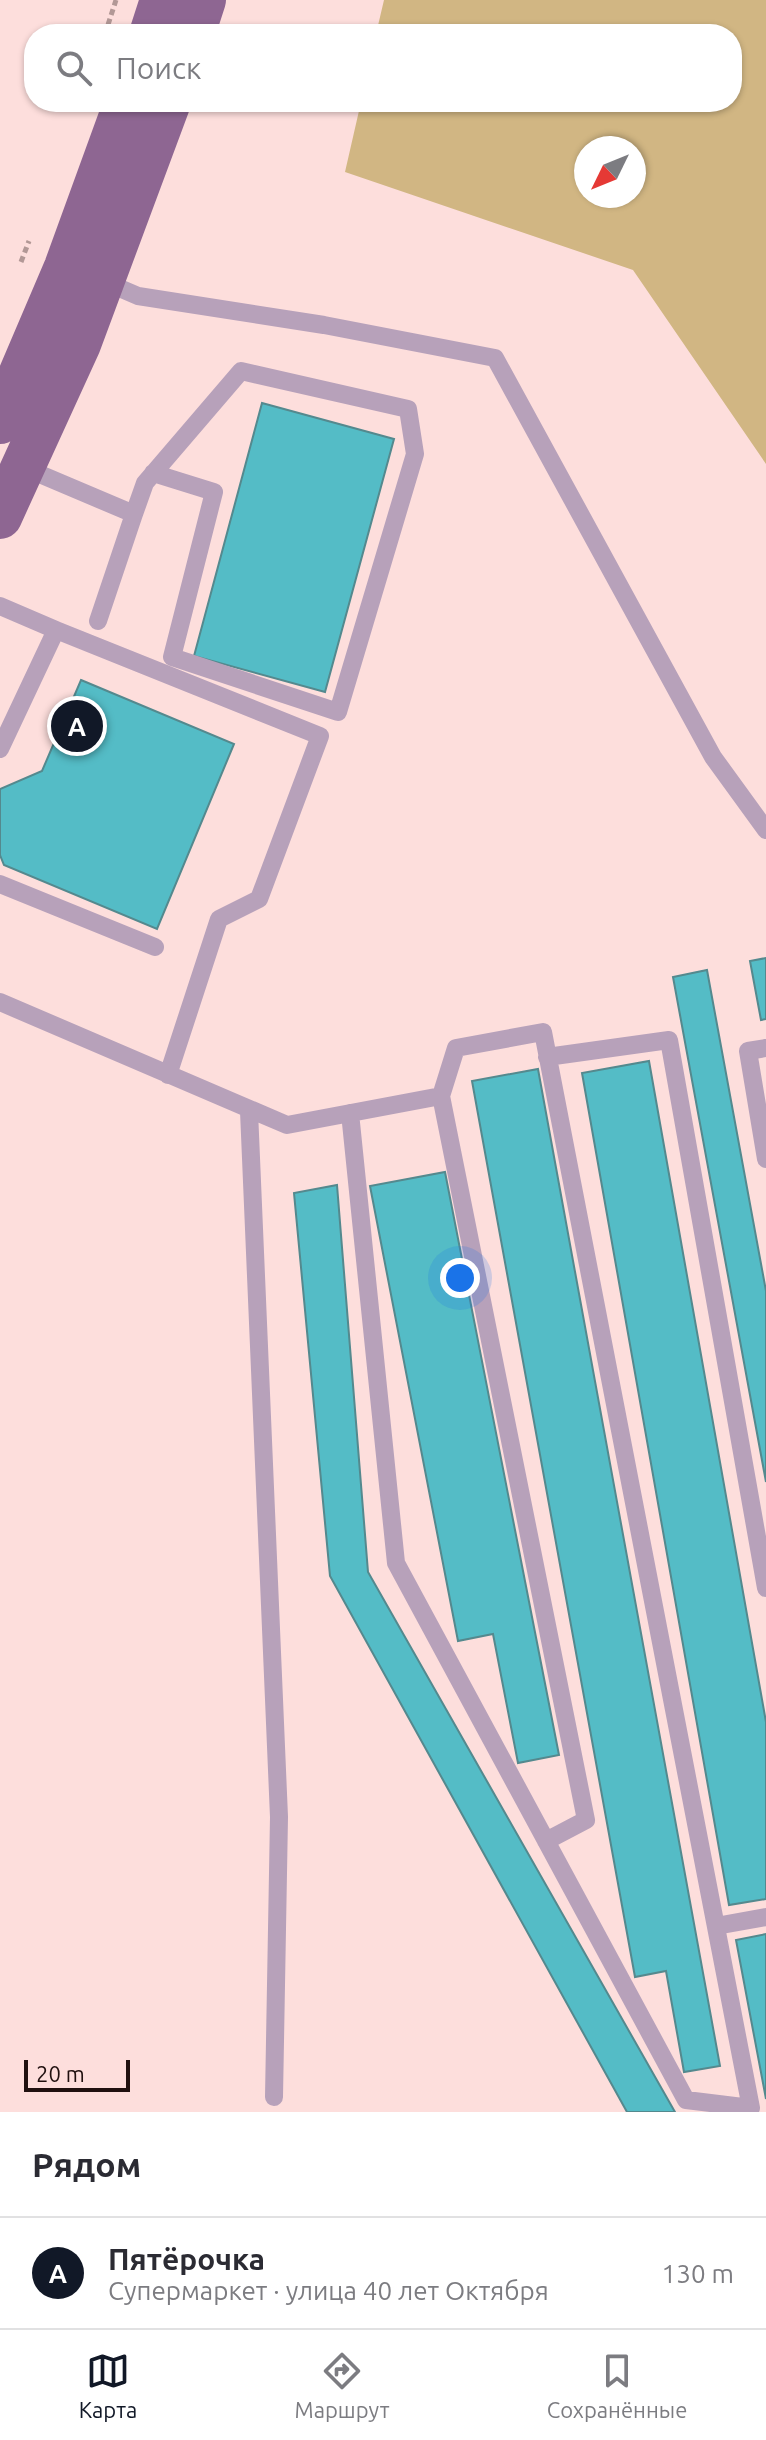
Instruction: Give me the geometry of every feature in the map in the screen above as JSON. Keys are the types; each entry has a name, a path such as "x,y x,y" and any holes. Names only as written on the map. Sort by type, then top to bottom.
{"main road":[{"path":"154,24 162,0"},
{"path":"196,24 204,0"},
{"path":"0,517 79,344 84,274 124,112"},
{"path":"0,422 84,274 164,112"}],"lane":[{"path":"84,274 138,296 324,325 495,358 713,757 766,830"},
{"path":"98,621 145,483 153,473 241,371 408,409 415,454 338,712 172,657 214,492 153,473"},
{"path":"23,467 134,514"},
{"path":"0,606 320,736 259,899 219,919 168,1075"},
{"path":"0,749 56,630"},
{"path":"0,884 155,947"},
{"path":"0,1002 287,1125 441,1096"},
{"path":"350,1113 396,1563 546,1841 690,2106 751,2108 543,1032 456,1048 441,1096 586,1820 546,1841"},
{"path":"547,1057 669,1040 766,1588"},
{"path":"766,1048 748,1051 766,1159"},
{"path":"249,1111 279,1817 274,2097"},
{"path":"716,1926 766,1917"}],"path":[{"path":"108,24 116,0"}],"shaded area":[{"path":"384,0 766,0 766,464 633,270 345,172 359,112 742,112 742,24 378,24"}],"building":[{"path":"262,403 394,439 325,692 194,656"},
{"path":"81,680 234,744 157,929 4,865 0,855 0,789 42,771"},
{"path":"766,958 766,1019 761,1020 750,961"},
{"path":"707,970 766,1291 766,1482 673,977"},
{"path":"649,1061 766,1722 766,1899 729,1905 582,1073"},
{"path":"538,1069 720,2066 684,2072 666,1971 635,1977 472,1081"},
{"path":"445,1172 559,1755 518,1763 493,1634 458,1641 370,1186"},
{"path":"337,1185 368,1572 675,2112 627,2112 330,1576 294,1193"},
{"path":"766,1934 766,2099 736,1940"}],"place":[{"name":"Пятёрочка","path":"77,726"}]}
